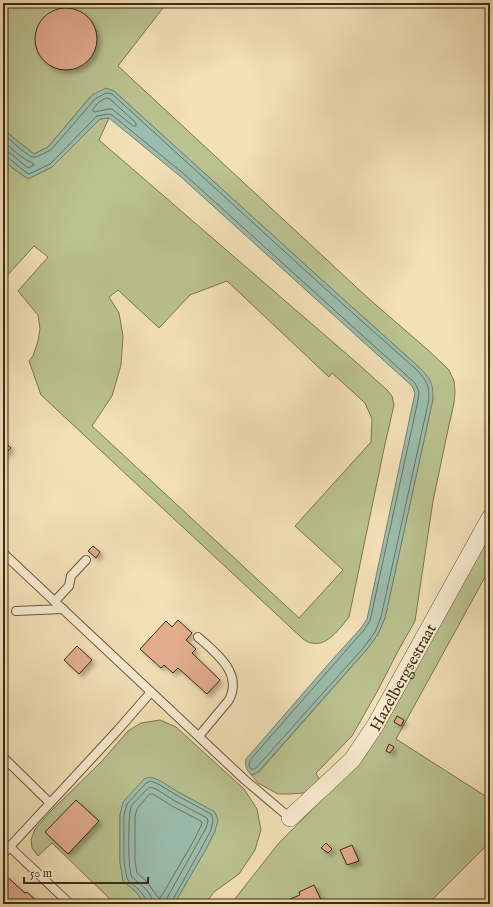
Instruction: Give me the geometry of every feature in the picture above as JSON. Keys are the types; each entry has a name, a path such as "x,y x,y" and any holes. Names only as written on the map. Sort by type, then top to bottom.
{"street":[{"name":"Hazelbergsestraat","path":"290,818 352,760 375,726 490,518"}],"lane":[{"path":"3,553 245,780 290,818"},
{"path":"55,601 69,586 71,576 86,560"},
{"path":"16,611 63,609"},
{"path":"198,636 224,662 232,677 234,685 230,700 199,736"},
{"path":"3,854 117,731 151,692"},
{"path":"3,757 50,803"},
{"path":"10,847 70,904"}],"green space":[{"path":"3,3 165,3 166,4 118,66 368,298 428,350 449,370 454,381 454,403 433,501 415,621 352,736 316,773 321,783 304,793 278,794 258,783 249,772 252,775 259,772 368,648 378,634 385,618 433,399 421,369 114,91 92,95 48,147 34,154 3,129"},
{"path":"109,118 99,140 357,363 392,396 394,405 349,617 333,635 323,642 311,643 303,639 41,395 29,361 33,356 38,341 40,329 38,315 18,291 48,257 34,246 5,278 3,277 3,159 28,179 52,167 100,119","holes":["227,281 329,377 332,373 365,403 372,419 371,442 295,526 343,570 299,618 92,426 112,396 121,365 123,336 119,313 109,297 118,290 159,328 190,295"]},
{"path":"490,534 490,568 396,739 490,799 490,842 428,904 231,904 278,844 365,756"},
{"path":"160,720 176,727 244,789 257,809 261,830 255,850 239,874 214,892 205,904 174,904 215,831 206,807 180,793 120,815 120,862 123,881 136,892 145,904 115,904 52,843 38,856 32,848 31,840 35,829 52,810 102,761 128,731 141,723"}],"water":[{"path":"106,88 114,91 421,369 429,379 433,389 433,399 385,618 378,634 368,648 258,772 252,775 246,768 246,759 361,628 367,619 415,393 412,386 181,177 109,118 100,119 52,167 28,179 3,159 3,129 34,154 48,147 92,95"},
{"path":"150,777 159,780 215,812 218,820 215,831 206,849 174,904 145,904 136,892 123,881 120,862 120,815 123,802 144,779"}],"building":[{"path":"66,8 83,13 88,17 92,22 97,39 92,56 88,61 83,65 66,70 49,65 44,61 40,56 35,39 40,22 44,17 49,13"},
{"path":"3,440 11,448 3,456"},
{"path":"93,546 100,552 96,558 88,551"},
{"path":"178,620 192,633 186,640 196,649 192,653 220,680 207,694 178,668 173,673 164,665 161,668 140,649 166,621 172,627"},
{"path":"77,646 92,660 79,674 64,660"},
{"path":"397,716 404,720 401,726 394,722"},
{"path":"389,744 394,747 390,753 386,751"},
{"path":"76,800 99,821 68,854 45,832"},
{"path":"326,843 332,849 328,853 321,848"},
{"path":"352,845 359,861 347,865 340,850"},
{"path":"5,875 40,904 3,904 3,878"},
{"path":"314,885 323,904 290,904 288,900 300,895 299,892"}]}
